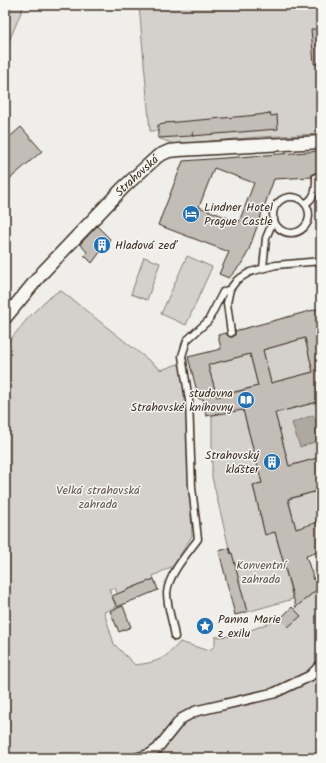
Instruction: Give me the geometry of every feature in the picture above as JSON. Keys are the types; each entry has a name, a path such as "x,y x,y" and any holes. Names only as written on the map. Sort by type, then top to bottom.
{"street":[{"name":"Strahovská","path":"5,318 43,272 124,187 158,156 168,151 179,150 316,144"},
{"path":"137,758 150,754 157,749 182,719 196,711 274,692 310,676 321,665"}],"lane":[{"path":"305,204 314,196 316,190 316,176"},
{"path":"288,197 298,198 305,204 309,213 305,226 297,232 283,230 274,219 273,214 276,205 288,197"},
{"path":"263,268 266,238 274,219"},
{"path":"231,333 227,303 230,289 237,280 250,272 263,268 321,260"},
{"path":"175,637 167,593 180,563 198,539 192,487 189,400 182,356 187,340 208,321 223,292 230,289"}],"green space":[{"path":"5,5 24,5 5,51"},
{"path":"139,5 321,5 321,134 258,137 181,144 174,144 158,138 158,131 150,131"},
{"path":"187,256 212,267 186,325 161,314"},
{"path":"144,257 160,263 147,300 131,294"},
{"name":"Velká strahovská zahrada","path":"60,290 161,370 178,364 182,367 186,400 192,536 173,566 153,576 154,579 129,589 132,600 122,605 115,588 109,589 116,607 104,612 114,644 135,665 149,663 160,659 169,653 180,642 206,650 211,649 215,646 215,637 235,636 280,619 288,627 300,616 294,609 321,586 321,758 5,758 5,362 8,359 5,356 5,346 28,318 45,301"},
{"path":"305,338 313,372 271,383 263,350"},
{"path":"250,354 258,386 217,396 208,365"},
{"path":"321,401 321,457 289,466 275,413"},
{"name":"Konventní zahrada","path":"243,409 262,483 253,485 265,534 275,532 293,599 247,612 232,554 229,548 212,477 212,415"},
{"path":"321,490 321,521 296,529 288,498 290,499"}],"shaded area":[{"path":"313,415 321,432 321,440 300,447 292,423"}],"building":[{"path":"311,29 321,29 321,64 314,64"},
{"path":"270,113 271,116 277,115 278,129 192,136 194,131 190,136 158,138 158,125 165,123"},
{"path":"21,127 42,151 5,183 5,141"},
{"name":"Lindner Hotel Prague Castle","path":"321,151 321,176 316,173 312,174 312,177 274,179 248,252 242,263 229,278 219,274 229,252 158,225 183,161","holes":["214,168 254,183 239,222 199,207"]},
{"path":"97,226 110,239 92,263 84,255 87,252 80,244"},
{"name":"Strahovský klášter","path":"321,308 321,334 317,335 321,350 321,401 275,413 289,466 321,457 321,490 288,499 296,529 321,521 321,551 306,556 314,580 321,574 321,586 296,607 275,532 265,535 253,485 262,483 243,410 206,416 203,399 199,399 188,357 221,349 218,335 226,333 228,336 232,337 235,335 235,331","holes":["305,338 313,372 271,383 263,350","250,354 258,386 217,397 208,365"]},
{"path":"229,548 231,554 232,553 247,612 235,615 219,551"},
{"path":"154,579 158,590 117,607 112,596"},
{"path":"123,606 131,627 119,632 110,611"},
{"path":"292,607 301,616 288,627 280,619"}],"place":[{"name":"Lindner Hotel Prague Castle","path":"191,214"},
{"name":"Hladová zeď","path":"102,245"},
{"name":"studovna Strahovské knihovny","path":"246,400"},
{"name":"Strahovský klášter","path":"272,462"},
{"name":"Panna Marie z exilu","path":"205,626"}]}
